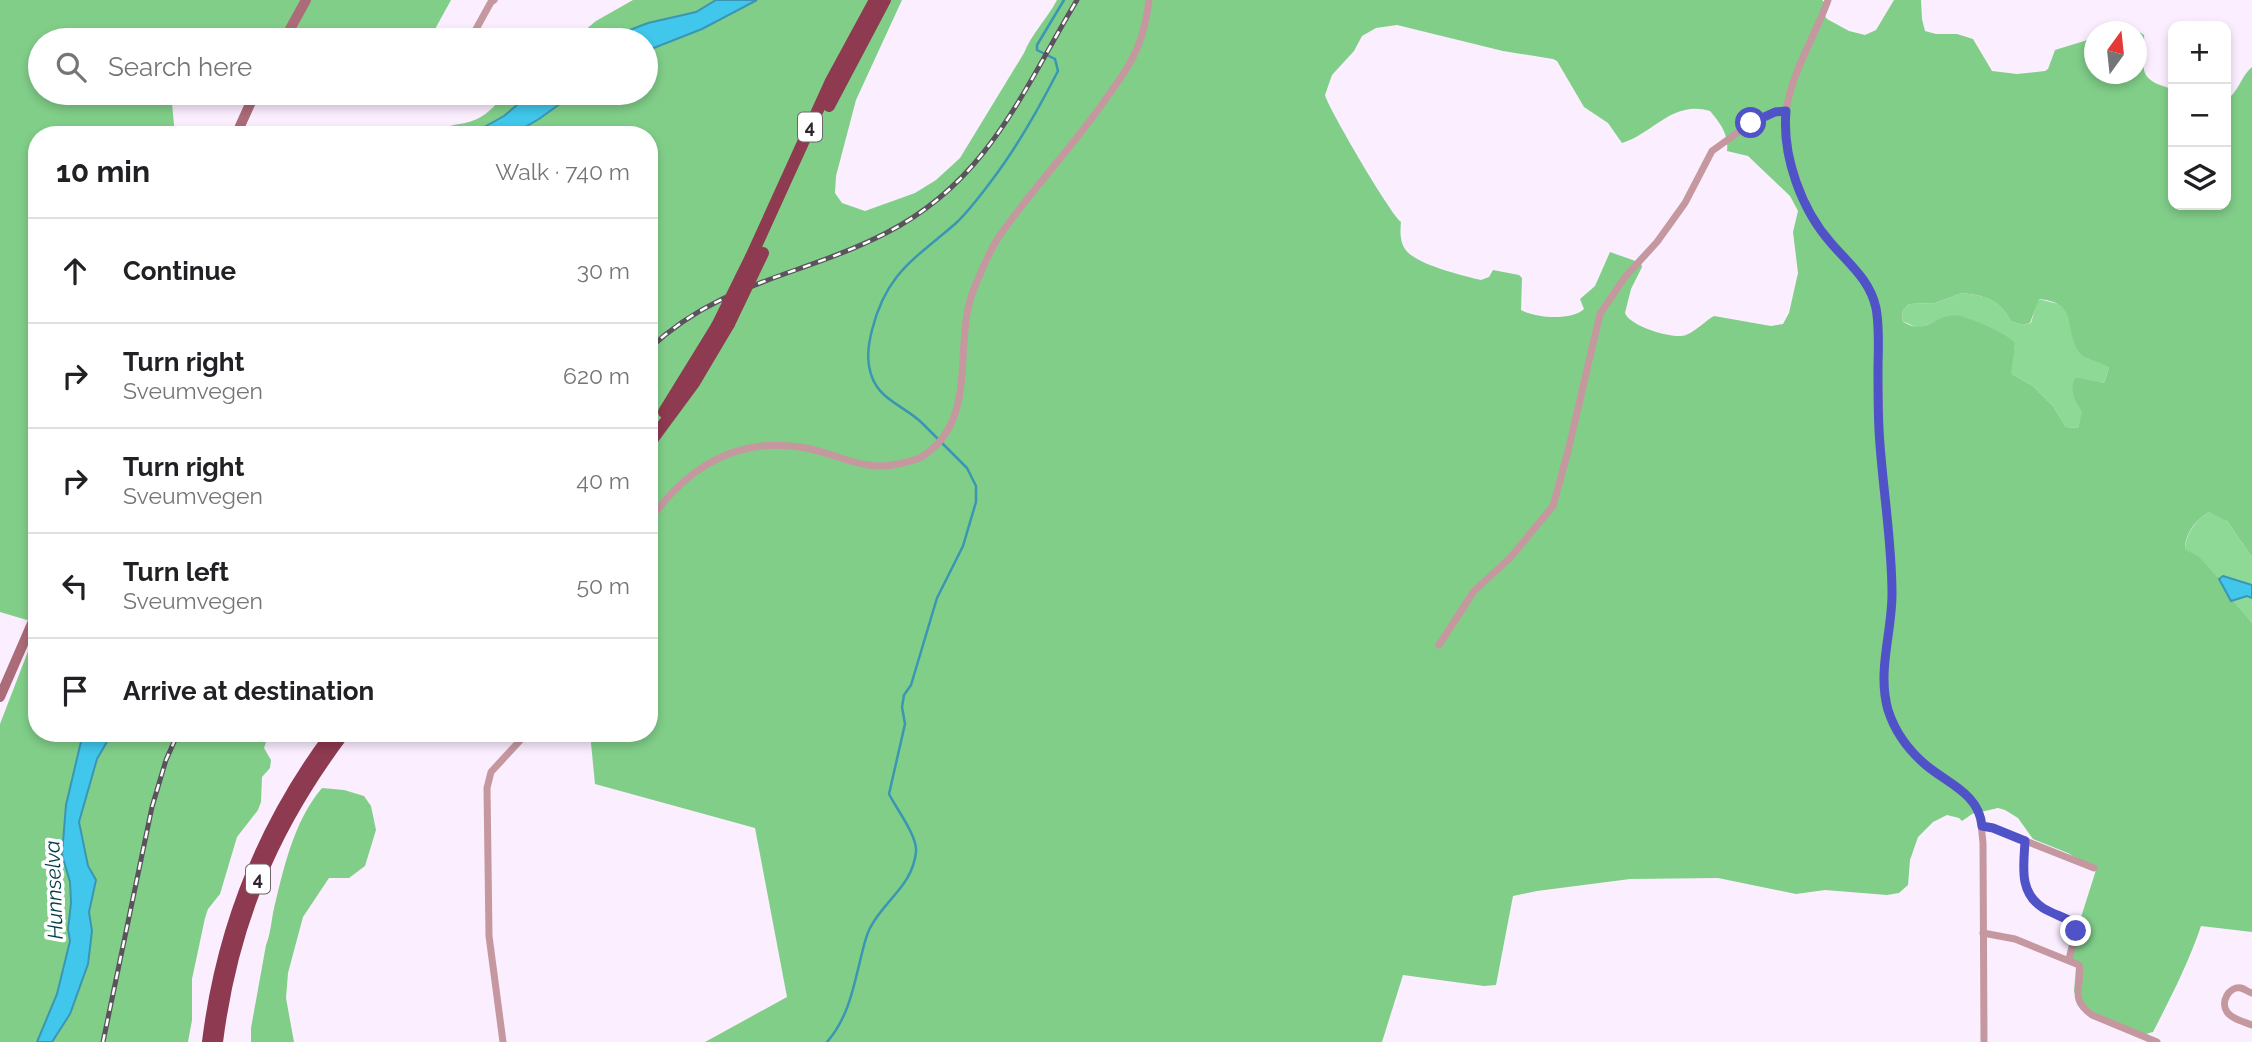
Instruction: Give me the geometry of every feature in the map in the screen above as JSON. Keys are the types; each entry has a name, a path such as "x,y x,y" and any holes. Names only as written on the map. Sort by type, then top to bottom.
{"highway":[{"name":"4","path":"757,255 831,81 875,0"},
{"name":"4","path":"658,432 694,383 828,107 885,0"},
{"name":"4","path":"658,420 723,325"},
{"name":"4","path":"208,1042 224,951 244,887 285,802 326,742"},
{"name":"4","path":"217,1042 233,953 265,862 309,780 337,742"}],"main road":[{"path":"291,28 306,0"},
{"path":"240,126 250,105"},
{"path":"0,697 28,633"}],"street":[{"path":"477,28 491,2 495,0"},
{"path":"658,509 691,474 715,458 742,447 778,444 807,448 856,464 889,467 920,458 938,444 953,421 959,402 964,330 974,290 997,240 1121,78 1138,48 1149,0"},
{"path":"1828,0 1796,77 1786,111 1786,142 1805,203 1829,242 1865,281 1876,307 1882,479 1892,568 1892,608 1884,660 1888,708 1898,734 1910,749 1925,765 1966,793 1980,814 1984,1042"},
{"path":"1439,645 1474,591 1510,558 1553,506 1569,451 1600,314 1625,277 1657,242 1685,202 1712,151 1751,123 1775,112 1786,111"},
{"path":"503,1042 489,936 487,788 491,772 519,742"},
{"path":"1982,826 2094,868"},
{"path":"2025,841 2023,875 2026,890 2043,908 2074,923 2076,931 2069,959"},
{"path":"1983,933 2015,939 2079,965 2077,995 2083,1009 2157,1042"},
{"path":"2252,993 2241,988 2233,989 2224,1002 2229,1015 2252,1025"}],"green space":[{"path":"0,0 451,0 436,28 28,28 28,105 172,105 174,126 28,126 28,620 0,612"},
{"path":"633,0 716,0 696,12 638,28 588,28"},
{"path":"757,0 902,0 856,100 836,176 835,193 842,203 865,211 915,193 936,180 960,158 1057,0 1822,0 1826,4 1827,19 1849,31 1865,35 1876,30 1894,0 1921,0 1925,31 1957,34 1973,39 1992,71 2017,74 2045,71 2055,50 2084,41 2084,84 2147,84 2147,76 2168,87 2168,210 2231,210 2231,96 2252,67 2252,557 2227,521 2209,512 2192,528 2185,549 2199,557 2219,579 2229,597 2252,623 2252,932 2201,926 2185,967 2153,1032 2142,1035 2079,1007 2074,991 2076,967 2068,958 2096,870 2068,853 2033,839 2018,818 1998,808 1972,814 1962,821 1947,815 1933,822 1918,837 1910,860 1908,885 1899,893 1887,895 1825,890 1796,894 1718,878 1630,879 1513,896 1496,985 1484,986 1403,975 1382,1042 705,1042 787,997 755,828 595,784 591,742 658,742 658,126 527,126 558,105 658,105 658,46 702,29","holes":["1397,25 1503,51 1557,61 1584,107 1608,123 1622,143 1674,114 1685,110 1710,111 1725,134 1727,151 1748,156 1790,196 1798,211 1793,232 1798,273 1789,313 1783,324 1771,326 1714,316 1690,333 1680,336 1662,334 1643,327 1628,318 1625,313 1631,289 1642,267 1641,263 1610,252 1595,286 1580,299 1584,309 1562,317 1535,315 1521,310 1522,278 1519,275 1493,270 1489,277 1481,280 1440,269 1418,260 1405,249 1401,222 1360,161 1325,95 1332,75 1354,51 1362,36 1376,28","1962,293 1991,300 2011,321 2022,325 2030,323 2039,299 2052,301 2065,311 2079,352 2109,368 2104,383 2075,378 2073,392 2082,412 2078,428 2066,427 2053,406 2033,386 2012,374 2015,345 2003,334 1954,315 1917,327 1902,321 1903,310 1909,304 1935,303"]},
{"path":"496,105 517,105 486,126 450,126 482,117"},
{"path":"1962,293 1991,300 2011,321 2022,325 2031,323 2038,299 2059,304 2065,309 2087,358 2109,368 2104,383 2075,379 2075,396 2083,412 2078,428 2066,427 2053,406 2033,386 2012,374 2010,366 2015,346 1966,318 1954,315 1918,328 1902,321 1903,310 1909,304 1935,303"},
{"path":"2209,512 2227,521 2252,557 2252,585 2223,576 2218,579 2199,558 2185,549 2192,528"},
{"path":"2247,596 2252,598 2252,623 2231,601"},
{"path":"28,651 28,742 81,742 66,805 62,854 70,882 70,941 57,994 37,1042 0,1042 0,724"},
{"path":"107,742 266,742 264,748 271,760 270,768 262,777 261,802 237,837 220,894 208,909 205,918 192,979 192,1020 188,1042 52,1042 70,1014 88,964 92,931 89,912 96,880 88,866 79,822 97,759"},
{"path":"322,788 344,790 364,796 371,806 376,830 365,866 349,878 329,878 303,917 288,973 286,998 294,1042 251,1042 251,1028 266,945 285,864 296,831"}],"water":[{"path":"716,0 757,0 702,29 658,46 658,28 635,28 648,23 696,12"},
{"path":"517,105 558,105 527,126 486,126"},
{"path":"2223,576 2252,585 2252,598 2247,596 2231,601 2219,579"},
{"path":"81,742 107,742 97,759 79,822 88,866 96,880 89,912 92,931 88,964 70,1014 52,1042 37,1042 57,994 70,941 70,882 62,855 66,805"}],"waterway":[{"path":"827,1042 846,1011 870,928 904,884 913,864 916,852 914,839 889,794 905,724 902,707 904,695 911,685 937,598 963,546 976,502 976,486 967,468 916,417 887,397 876,385 869,365 871,336 878,311 893,281 968,210 1008,158 1035,114 1058,71 1055,59 1037,50 1037,45 1064,0"}],"railway":[{"path":"658,341 676,326 734,294 855,248 886,233 921,212 951,188 977,161 999,132 1077,0"},
{"path":"103,1042 152,807 174,742"}],"route":[{"path":"1751,123 1775,112 1786,111 1786,142 1805,203 1829,242 1865,281 1874,298 1878,331 1882,479 1892,568 1892,608 1884,660 1885,697 1891,717 1898,734 1916,756 1972,800 1980,814 1982,826 2025,841 2023,875 2026,890 2043,908 2074,923 2076,931"}],"water label":[{"name":"Hunnselva","path":"54,890"}]}
